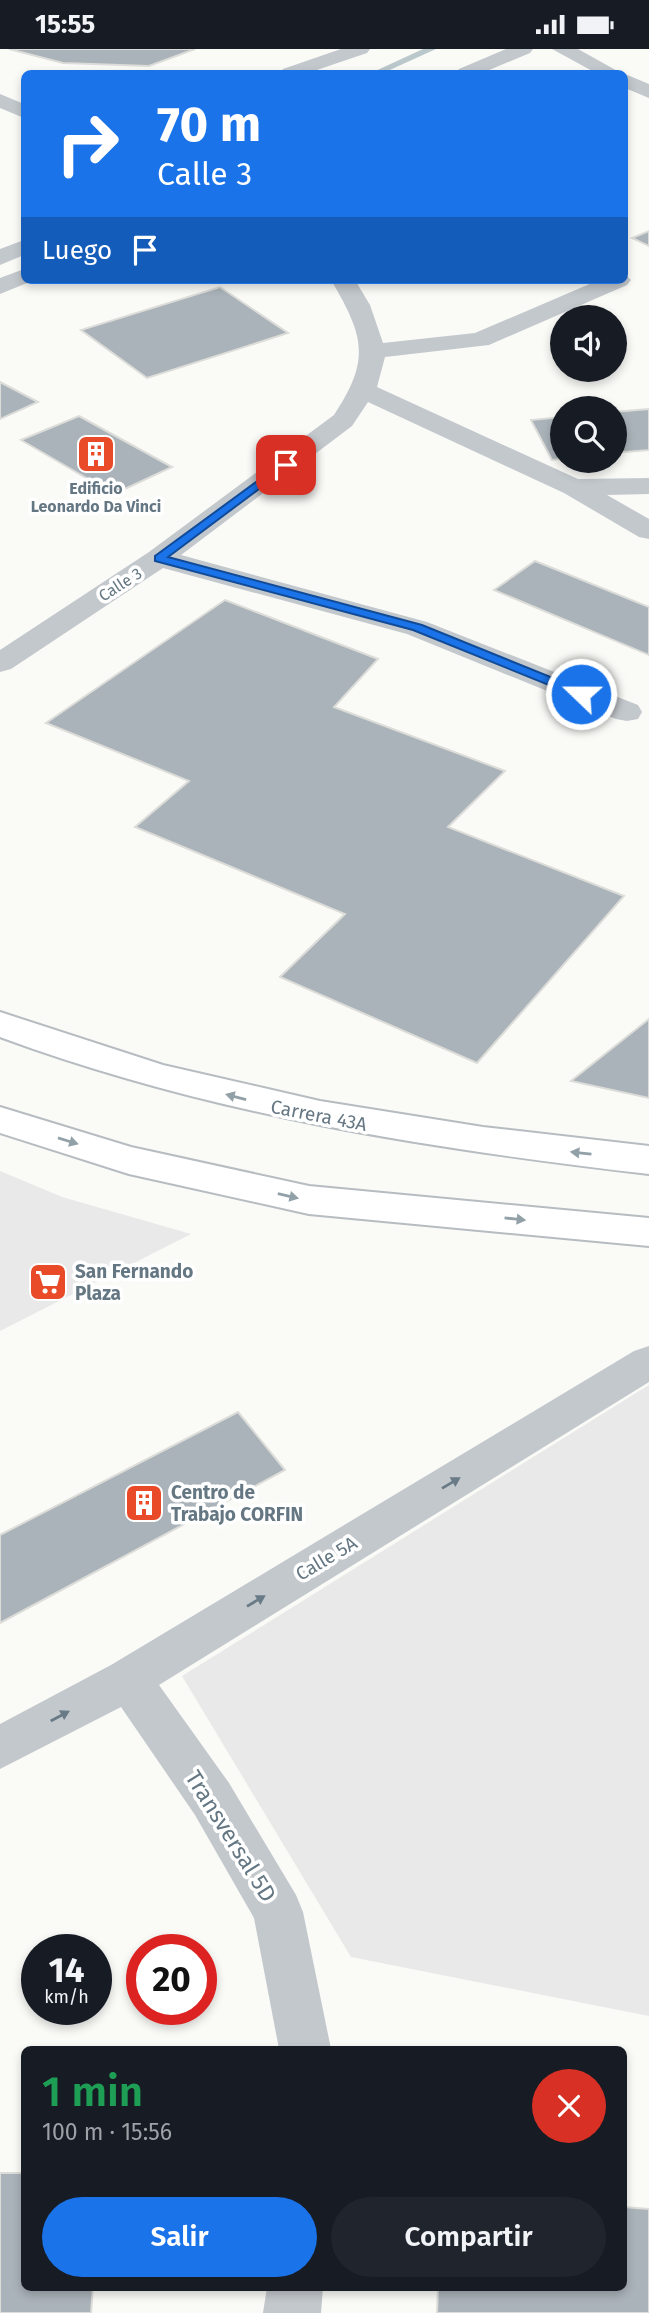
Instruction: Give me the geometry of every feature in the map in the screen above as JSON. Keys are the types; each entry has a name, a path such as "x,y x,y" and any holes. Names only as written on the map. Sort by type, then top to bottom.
{"main road":[{"name":"Carrera 43A","path":"0,1024 109,1063 264,1105 415,1132 649,1160"},
{"path":"0,1121 129,1160 309,1201 649,1231"}],"street":[{"path":"309,70 360,49"},
{"path":"473,70 523,49"},
{"path":"562,49 605,70"},
{"path":"628,82 649,92"},
{"path":"0,97 21,99"},
{"path":"0,97 21,110"},
{"path":"0,258 21,248"},
{"path":"0,287 21,277"},
{"path":"345,284 358,305 374,351 480,340 609,284"},
{"name":"Calle 3","path":"0,663 159,558 343,420 363,390 374,351"},
{"path":"363,390 574,487 649,531"},
{"path":"574,487 649,486"},
{"path":"159,558 417,628 627,712"},
{"name":"Calle 5A","path":"0,1748 128,1679 649,1362"},
{"name":"Transversal 5D","path":"128,1679 212,1799 278,1912 304,2046"},
{"path":"292,2313 295,2291"}],"shaded area":[{"name":"San Fernando Plaza","path":"0,1171 62,1197 191,1234 0,1331"},
{"path":"649,1385 649,2016 351,1957 182,1676"}],"building":[{"path":"9,49 195,49 149,66 63,63"},
{"path":"649,231 649,246 632,238"},
{"path":"220,287 288,333 147,378 81,330"},
{"path":"0,382 38,402 0,419"},
{"path":"649,409 649,450 627,452 627,411"},
{"name":"Edificio Leonardo Da Vinci","path":"79,416 172,467 114,494 21,440"},
{"path":"550,418 550,456 531,420"},
{"path":"535,561 649,607 649,655 494,590"},
{"path":"225,600 378,659 334,707 505,771 448,827 624,896 477,1063 280,977 345,914 135,827 189,781 46,723"},
{"path":"649,1019 649,1098 571,1081"},
{"name":"Centro de Trabajo CORFIN","path":"238,1412 285,1470 0,1623 0,1535"},
{"path":"0,2173 21,2173 21,2291 93,2291 91,2313 0,2313"},
{"path":"627,2207 649,2209 649,2313 437,2313 438,2291 627,2291"}],"waterway":[{"path":"383,70 431,49"}],"place":[{"name":"Edificio Leonardo Da Vinci","path":"96,454"},
{"name":"San Fernando Plaza","path":"48,1282"},
{"name":"Centro de Trabajo CORFIN","path":"144,1503"}],"route":[{"path":"286,465 159,558 417,628 581,694"}]}
